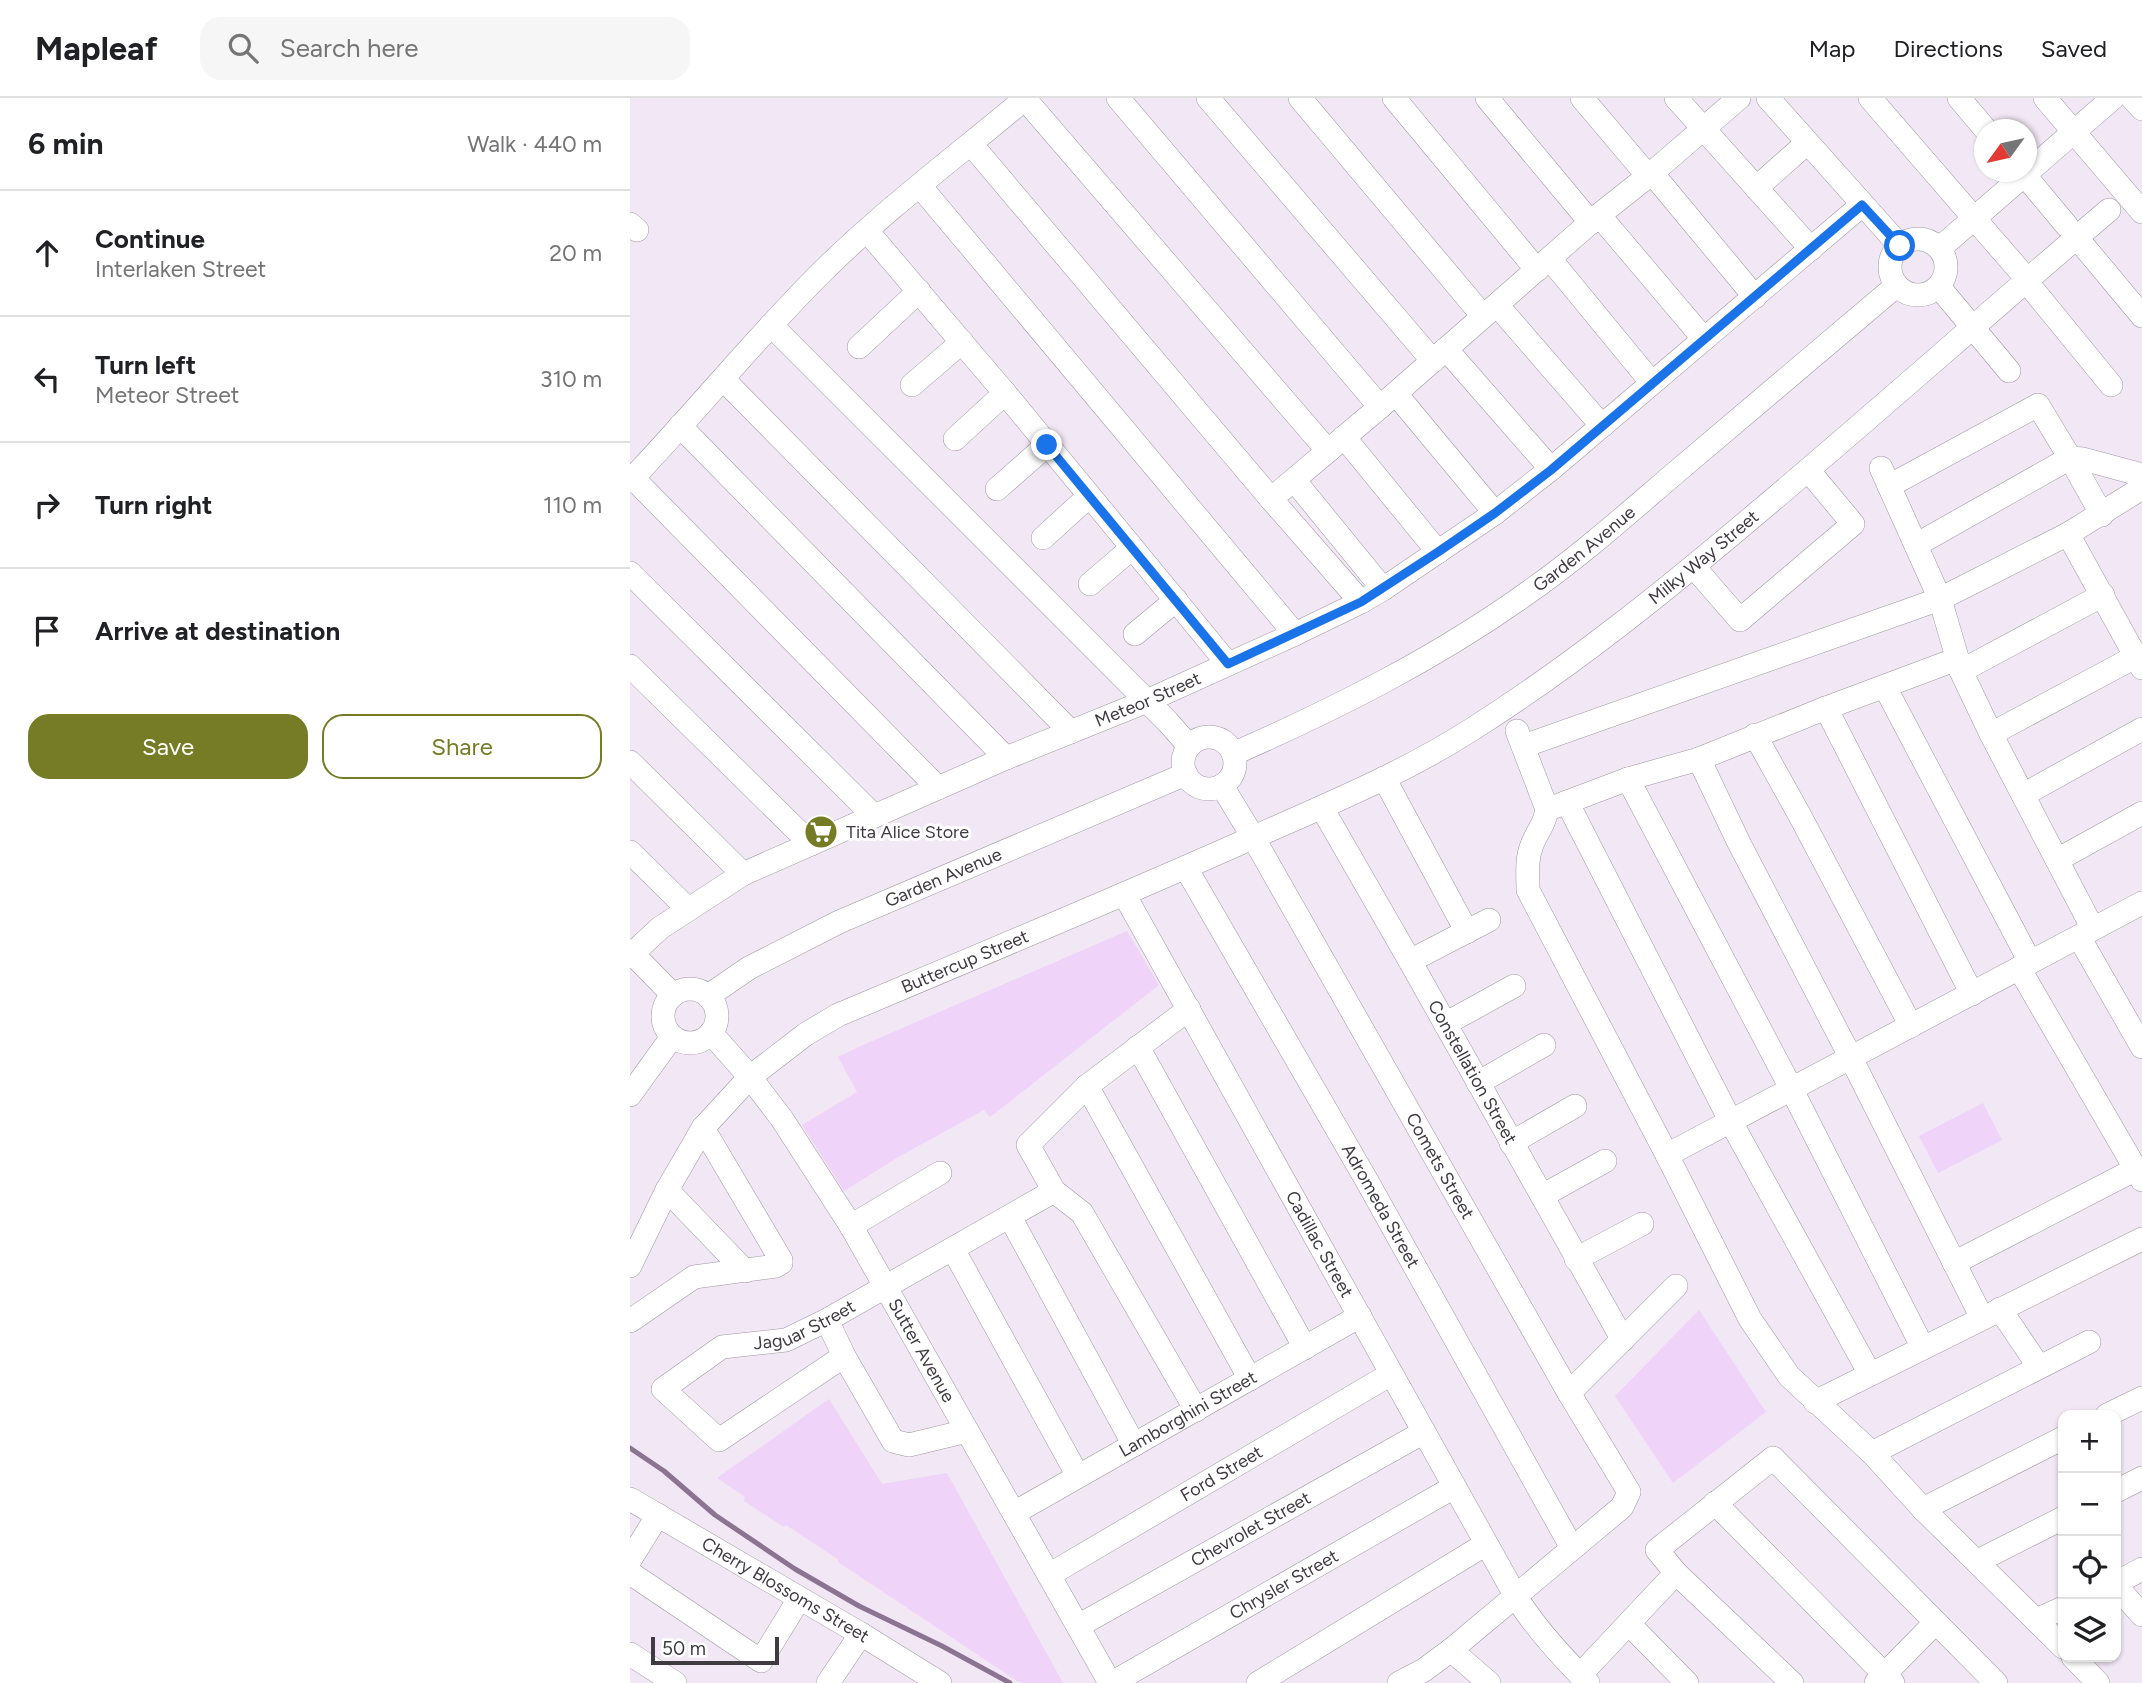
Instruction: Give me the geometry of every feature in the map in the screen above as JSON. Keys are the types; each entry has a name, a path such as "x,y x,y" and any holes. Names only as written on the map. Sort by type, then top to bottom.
{"street":[{"path":"938,788 631,479 771,325 825,270 867,231 1025,98 1336,444 1438,552"},
{"path":"1118,98 1388,401 1495,513"},
{"path":"1209,98 1440,355 1551,470"},
{"path":"1300,98 1490,311 1602,426"},
{"path":"1394,98 1652,383"},
{"path":"1487,98 1704,339"},
{"path":"1582,98 1755,297"},
{"path":"1676,98 1811,249"},
{"path":"1271,499 1739,98"},
{"path":"1768,98 1900,246"},
{"path":"1870,98 1974,218 2111,385"},
{"path":"1959,98 1977,119"},
{"path":"2045,98 2142,212"},
{"path":"2037,162 2113,98"},
{"path":"2132,98 2142,109"},
{"path":"1756,188 1807,143"},
{"path":"971,144 1361,602"},
{"path":"1940,248 2013,182"},
{"path":"2030,182 2142,316"},
{"path":"920,186 1295,634"},
{"name":"Meteor Street","path":"631,954 660,928 743,874 1006,758 1147,701 1295,634 1383,589 1495,513 1551,470 1862,205"},
{"name":"Milky Way Street","path":"1253,837 1384,778 1468,732 1562,670 1694,566 1808,470 1972,328 2022,276 2072,232 2109,211"},
{"path":"867,231 1228,664"},
{"path":"1924,239 1940,248 1947,268 1939,287 1932,293 1913,296 1896,286 1890,265 1893,254 1900,246 1907,241 1924,239"},
{"name":"Garden Avenue","path":"1233,754 1296,726 1402,671 1527,594 1649,495 1896,286"},
{"path":"1939,287 2009,371"},
{"path":"859,347 919,291"},
{"path":"771,325 1189,746"},
{"path":"912,385 962,342"},
{"path":"723,379 1071,732"},
{"path":"955,439 1004,393"},
{"path":"2102,515 2038,405 1885,477 1940,599 1959,665 1991,734 2057,860 2086,933 2142,1047"},
{"path":"680,426 1006,758"},
{"path":"997,489 1047,445"},
{"path":"1916,545 2070,458 2083,458 2142,475"},
{"path":"1694,566 1740,620 1853,524 1808,470"},
{"path":"1294,480 1383,589"},
{"path":"1870,1374 1520,738 1940,599 2068,534 2142,488"},
{"path":"1043,538 1089,496"},
{"path":"1991,734 2139,662 2068,534"},
{"path":"1090,584 1132,548"},
{"path":"630,572 874,816"},
{"path":"2058,1642 1923,1509 1872,1452 1788,1376 1750,1319 1528,890 1528,866 1532,845 1557,806 1628,779 1699,758 1885,687 1959,665 2103,595"},
{"path":"1135,634 1176,600"},
{"path":"630,666 811,844"},
{"path":"1885,687 2024,965 2139,1175 1954,1263"},
{"path":"1826,708 1972,994"},
{"path":"2023,795 2142,729"},
{"path":"1755,736 1912,1026"},
{"path":"1208,737 1219,739 1233,754 1235,766 1231,778 1222,786 1214,789 1198,786 1186,774 1184,760 1189,746 1198,740 1208,737"},
{"path":"1699,758 1739,843 1954,1263 1991,1314 2039,1367"},
{"path":"630,762 743,874"},
{"name":"Garden Avenue","path":"708,996 749,968 839,922 1186,774"},
{"path":"1384,778 1467,932"},
{"path":"1628,779 1792,1090 1923,1348"},
{"name":"Comets Street","path":"1222,786 1569,1393 1629,1492 1622,1507 1572,1548"},
{"name":"Constellation Street","path":"1322,808 1623,1340"},
{"path":"2057,860 2142,813"},
{"name":"Buttercup Street","path":"630,1266 667,1190 704,1128 750,1077 806,1034 838,1015 1253,837"},
{"path":"630,852 688,909"},
{"name":"Adromeda Street","path":"1186,868 1367,1181 1572,1548"},
{"name":"Cadillac Street","path":"1124,894 1522,1607 1584,1679"},
{"path":"1667,1155 2024,965 2141,907"},
{"path":"1410,961 1489,920"},
{"path":"631,954 673,995"},
{"path":"1445,1024 1514,986"},
{"path":"681,990 700,991 708,996 717,1014 711,1033 703,1040 693,1043 672,1037 665,1027 665,1004 681,990"},
{"path":"1189,1009 1087,1086 1028,1145 1054,1192 1082,1213 1196,1410"},
{"name":"Sutter Avenue","path":"711,1033 782,1119 851,1226 1111,1683"},
{"path":"630,1095 672,1037"},
{"path":"1478,1083 1544,1045"},
{"path":"1138,1048 1304,1348"},
{"path":"1087,1086 1250,1379"},
{"path":"1511,1143 1575,1106"},
{"path":"630,1321 694,1277 776,1266 781,1260 704,1128"},
{"path":"1542,1196 1605,1161"},
{"path":"851,1226 940,1173"},
{"path":"667,1190 745,1271"},
{"name":"Jaguar Street","path":"844,1356 719,1440 663,1389 722,1347 786,1340 827,1320 1054,1192"},
{"path":"1010,1217 1135,1445"},
{"path":"1576,1259 1642,1224"},
{"path":"1815,1402 2142,1239"},
{"path":"953,1249 1078,1476"},
{"path":"1569,1393 1676,1286"},
{"name":"Lamborghini Street","path":"1014,1513 1360,1316"},
{"path":"827,1320 844,1356 893,1441 909,1445 967,1431"},
{"path":"1872,1452 2089,1342"},
{"name":"Ford Street","path":"1049,1575 1391,1374"},
{"path":"2118,1410 2142,1398"},
{"name":"Chevrolet Street","path":"1078,1626 1424,1432"},
{"path":"1923,1509 2058,1441"},
{"path":"1792,1683 1676,1573 1657,1550 1773,1458 1996,1683"},
{"path":"2121,1488 2142,1478"},
{"name":"Chrysler Street","path":"1111,1683 1454,1487"},
{"name":"Cherry Blossoms Street","path":"630,1499 861,1634 915,1676 940,1683"},
{"path":"1715,1503 1885,1680 1935,1623"},
{"path":"630,1560 658,1515"},
{"path":"1978,1561 2058,1521"},
{"path":"1258,1683 1486,1544"},
{"path":"1399,1683 1420,1676 1572,1548"},
{"path":"2121,1582 2142,1569"},
{"path":"630,1573 761,1661 799,1599"},
{"path":"1584,1679 1676,1573"},
{"path":"2121,1591 2142,1615"},
{"path":"2036,1620 2058,1610"},
{"path":"1629,1624 1687,1683"},
{"path":"828,1683 861,1634"},
{"path":"1451,1650 1489,1683"},
{"path":"630,1654 675,1683"},
{"path":"2078,1662 2098,1683"}],"shaded area":[{"path":"1127,931 1159,985 990,1117 984,1110 900,1156 844,1191 802,1125 857,1092 838,1057"},
{"path":"1983,1103 2002,1140 1938,1173 1919,1136"},
{"path":"1699,1310 1766,1412 1673,1483 1615,1396"},
{"path":"829,1399 882,1484 947,1473 1063,1683 1017,1681 786,1525 784,1527 744,1501 745,1497 717,1478"}],"waterway":[{"path":"630,1448 664,1471 715,1515 795,1569 859,1606 1010,1683"}],"place":[{"name":"Tita Alice Store","path":"821,832"}],"route":[{"path":"1047,445 1228,664 1361,602 1495,513 1551,470 1862,205 1900,246"}]}
